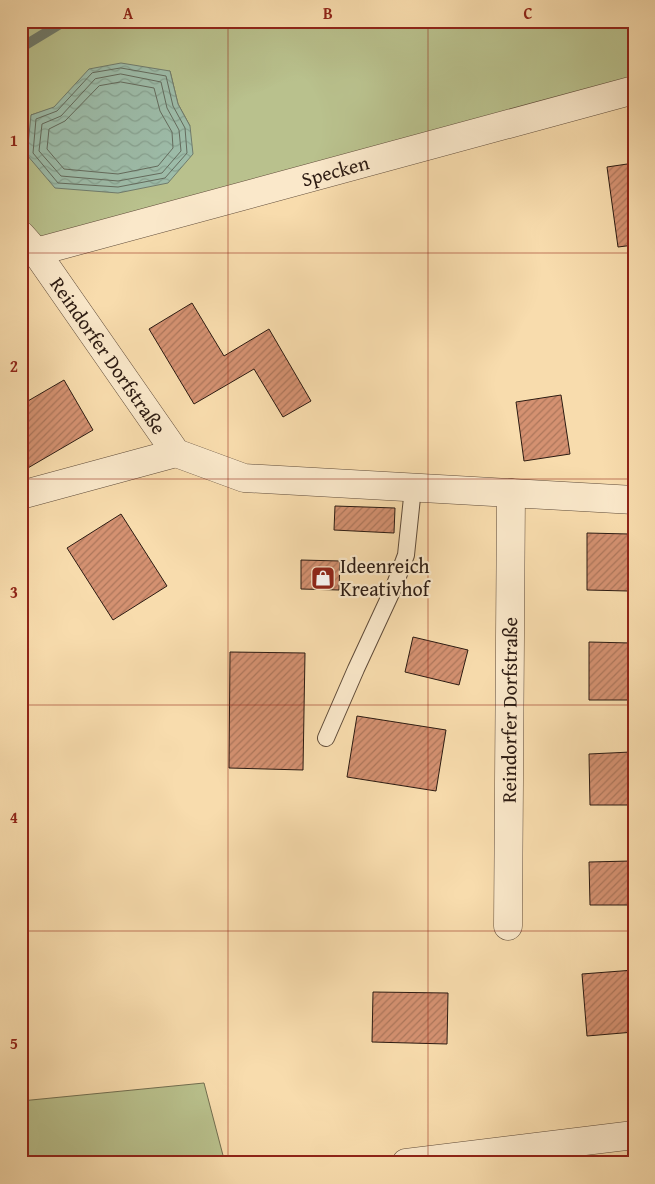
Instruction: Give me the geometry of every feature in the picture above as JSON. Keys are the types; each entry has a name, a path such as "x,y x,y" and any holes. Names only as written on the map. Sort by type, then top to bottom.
{"street":[{"name":"Specken","path":"28,243 634,90"},
{"name":"Reindorfer Dorfstraße","path":"28,243 176,453 244,478 634,500"},
{"name":"Reindorfer Dorfstraße","path":"21,495 176,453"},
{"name":"Reindorfer Dorfstraße","path":"508,926 511,493"},
{"path":"406,1163 634,1136"}],"lane":[{"path":"326,738 394,588 406,555 413,488"}],"green space":[{"path":"21,21 634,21 634,84 38,246 21,226","holes":["170,71 178,104 190,126 31,115"]},
{"path":"204,1083 225,1163 21,1163 21,1101"}],"water":[{"path":"121,63 170,71 178,104 190,126 193,154 168,183 118,193 55,188 27,155 31,115 54,107 89,69"}],"building":[{"path":"634,163 634,245 618,247 607,167"},
{"path":"192,303 224,356 269,329 311,401 283,417 254,369 194,404 149,329"},
{"path":"64,380 93,430 21,472 21,405"},
{"path":"561,395 570,454 524,461 516,402"},
{"path":"335,506 395,508 394,533 334,530"},
{"path":"121,514 167,586 113,620 67,548"},
{"path":"587,533 629,534 628,591 587,590"},
{"path":"301,560 340,561 339,590 301,589"},
{"path":"413,637 468,650 459,685 405,672"},
{"path":"589,642 631,643 631,700 589,700"},
{"path":"230,652 305,653 303,770 229,768"},
{"path":"357,716 446,730 436,791 347,777"},
{"path":"631,752 632,805 590,805 589,754"},
{"path":"631,861 632,905 590,905 589,862"},
{"path":"634,970 634,1032 587,1036 582,974"},
{"path":"373,992 448,993 447,1044 372,1042"}],"waterway":[{"path":"21,49 65,21"}],"place":[{"name":"Ideenreich Kreativhof","path":"323,578"}]}
